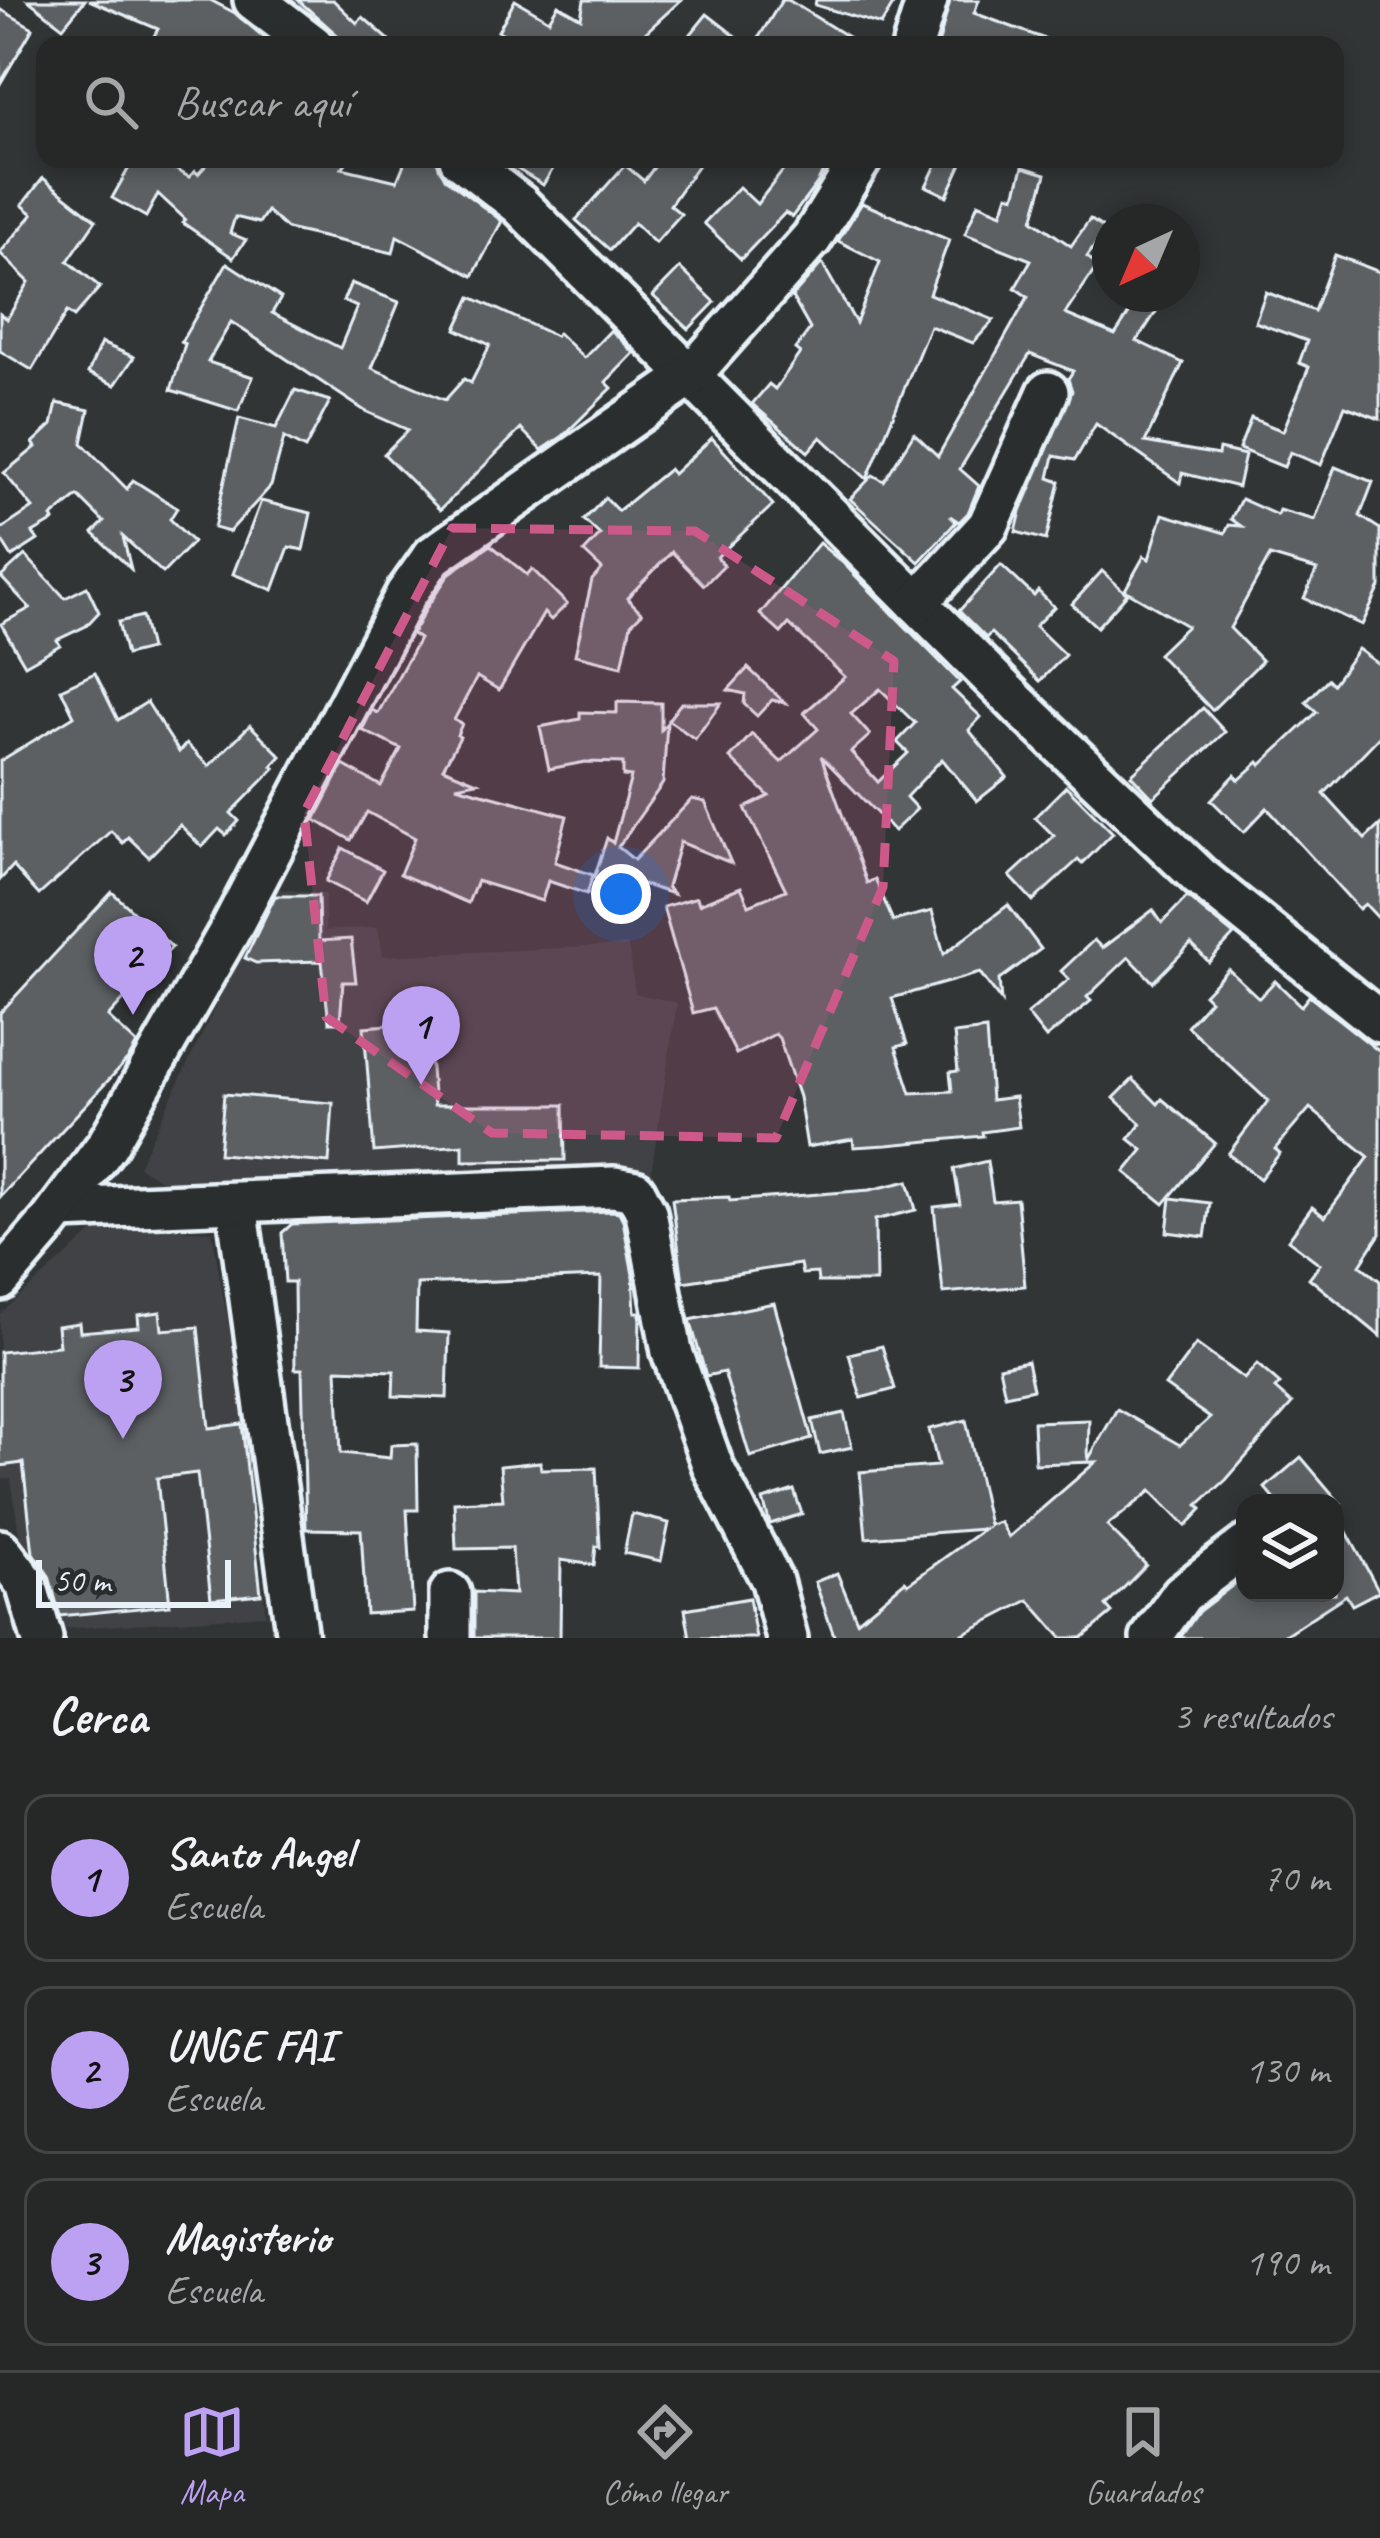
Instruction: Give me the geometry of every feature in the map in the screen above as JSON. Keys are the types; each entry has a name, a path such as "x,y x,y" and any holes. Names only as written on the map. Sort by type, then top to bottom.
{"street":[{"path":"254,0 301,36"},
{"path":"916,36 927,0"},
{"path":"472,168 519,204 917,603 1200,877 1380,1022"},
{"path":"0,1280 107,1145 230,930 406,594 433,556 689,377 812,238 855,168"},
{"path":"917,603 988,526 1048,392"},
{"path":"107,1145 142,1207"},
{"path":"60,1209 614,1187 635,1191 646,1212 672,1352 713,1467 772,1581 787,1638"},
{"path":"237,1204 297,1638"},
{"path":"0,1550 26,1584 42,1638"},
{"path":"1151,1638 1182,1594 1236,1553"},
{"path":"450,1593 450,1638"}],"highlighted area":[{"path":"452,528 695,531 894,661 883,887 776,1138 492,1133 326,1017 304,813"}],"shaded area":[{"path":"273,888 325,894 325,931 378,927 383,956 628,945 635,993 677,1003 651,1174 181,1193 138,1166"},
{"path":"100,1226 212,1231 241,1399 266,1615 33,1631 11,1479 0,1480 0,1314"}],"building":[{"path":"28,0 85,0 63,27"},
{"path":"89,0 210,0 262,36 154,36 158,29"},
{"path":"298,0 333,0 357,23 363,17 385,36 338,36"},
{"path":"515,0 549,20 558,5 581,18 584,0 681,0 642,36 508,36 498,31"},
{"path":"782,0 788,0 846,36 760,36"},
{"path":"816,0 896,0 881,25 815,5"},
{"path":"950,0 979,0 974,13 1037,36 940,36"},
{"path":"0,9 33,28 0,84"},
{"path":"707,14 735,36 689,36"},
{"path":"129,168 174,168 189,177 204,168 342,168 397,181 402,168 440,168 445,178 502,221 473,276 397,236 393,253 287,229 267,211 259,223 235,217 230,233 246,240 233,258 183,223 185,219 158,194 146,217 112,198"},
{"path":"516,168 553,168 543,185"},
{"path":"622,168 644,181 653,168 696,168 670,205 681,214 655,243 634,223 610,250 576,220"},
{"path":"785,168 825,168 792,217 785,213 741,259 704,223 739,187 757,204"},
{"path":"935,168 960,168 947,196 926,186"},
{"path":"1023,168 1046,174 1033,220 1071,246 1092,220 1092,250 1087,257 1092,261 1092,274 1065,314 1115,335 1130,312 1156,312 1137,341 1183,363 1145,442 1245,455 1238,487 1182,473 1180,483 1096,424 1075,460 1054,456 1049,478 1060,482 1046,540 1016,532 1072,391 1068,379 1073,371 1030,354 960,469 979,486 968,513 959,522 950,516 956,522 919,562 850,499 873,475 884,481 914,433 938,456 1028,297 1015,288 1031,260 965,234 978,203 1002,213 1008,194 1015,196"},
{"path":"43,178 96,220 68,261 100,287 74,317 67,312 32,370 0,351 0,314 7,319 29,282 0,253 33,214 22,205"},
{"path":"862,203 949,240 929,294 994,320 973,343 930,326 867,479 821,437 808,452 752,404 769,384 775,389 800,353 795,349 810,329 792,297 822,263 856,323 880,262 838,241"},
{"path":"1335,255 1380,272 1380,419 1345,406 1321,465 1290,452 1284,467 1239,449 1251,418 1283,431 1309,367 1299,363 1307,341 1255,322 1266,292 1314,311"},
{"path":"227,263 281,298 272,313 340,348 357,307 343,301 351,283 399,302 372,368 445,400 464,379 471,383 490,345 456,329 471,297 555,336 558,333 584,358 611,330 634,353 606,382 612,388 563,436 542,450 521,429 440,510 384,454 408,430 365,411 231,322 208,362 253,377 238,411 171,390 185,344 181,342"},
{"path":"680,268 715,302 689,329 653,296"},
{"path":"101,343 134,357 115,385 88,373"},
{"path":"295,390 330,401 305,449 284,438 271,486 229,532 214,528 239,418 276,428"},
{"path":"57,403 89,410 82,443 127,489 133,480 177,508 170,519 193,542 163,573 123,537 131,569 93,533 104,522 78,496 52,517 54,521 33,533 38,540 12,557 0,538 0,530 33,508 4,473 36,447 33,443 52,425"},
{"path":"712,438 773,505 717,557 724,565 704,585 672,552 627,598 642,613 631,624 622,666 575,655 592,580 602,569 584,552 600,535 584,520 605,498 618,511 669,469 673,474"},
{"path":"1335,467 1373,482 1360,516 1380,529 1380,587 1362,625 1304,598 1317,570 1270,556 1230,628 1262,661 1212,710 1158,654 1187,626 1125,590 1144,556 1149,559 1163,514 1225,533 1229,525 1241,526 1231,519 1241,499 1277,515 1279,510 1315,520"},
{"path":"261,501 311,513 303,550 289,547 273,590 233,574"},
{"path":"819,543 960,682 952,689 981,717 969,730 1007,777 977,801 942,759 906,797 917,809 894,831 821,756 867,883 875,879 893,921 932,911 944,954 1008,905 1041,949 999,980 1001,1001 980,973 892,998 907,1044 896,1047 911,1093 952,1091 950,1072 958,1071 954,1034 986,1030 991,1100 1015,1097 1019,1127 982,1132 983,1136 854,1147 853,1139 807,1147 799,1097 779,1038 775,1034 736,1054 713,1008 693,1013 663,907 697,897 699,904 741,887 749,905 786,890 745,808 769,796 730,758 752,734 781,762 818,729 804,713 845,677 789,624 781,633 760,614","holes":["880,689 915,723 897,742 908,753 878,782 851,752 870,735 851,714"]},
{"path":"491,545 527,575 532,569 567,604 551,620 544,613 499,690 477,677 454,720 462,724 460,737 443,768 477,782 456,786 567,816 555,862 593,875 587,894 548,881 542,901 477,881 468,903 400,874 415,838 367,812 351,840 315,820 343,765 381,786 401,749 362,730 372,710 378,713 419,639 412,634 450,573"},
{"path":"25,555 65,598 87,587 99,612 86,626 57,640 60,645 25,665 1,624 30,608 1,577"},
{"path":"1001,565 1034,596 1038,591 1054,607 1035,626 1065,655 1040,681 991,633 986,638 959,611"},
{"path":"1102,571 1127,594 1097,627 1072,604"},
{"path":"142,616 150,649 126,655 118,622"},
{"path":"1358,649 1380,665 1380,736 1324,794 1365,839 1380,825 1380,920 1365,904 1359,909 1267,808 1244,832 1211,800 1235,775 1239,780 1259,762 1261,765 1317,712 1306,702 1328,679 1333,684"},
{"path":"748,668 785,703 772,700 757,716 744,704 745,694 728,690"},
{"path":"95,673 118,720 147,702 179,752 186,744 209,766 250,725 281,756 231,813 239,821 226,835 219,829 202,847 180,825 149,857 128,837 123,843 111,831 39,895 13,866 0,880 0,761 74,716 61,689"},
{"path":"617,702 661,703 661,730 667,723 663,783 618,847 634,860 692,799 705,802 731,863 680,842 667,887 673,894 628,880 625,889 594,878 607,838 613,843 631,777 623,776 623,763 585,762 549,769 540,727 580,719 580,712 617,713"},
{"path":"681,703 721,703 695,739 668,720"},
{"path":"1203,708 1225,732 1153,798 1131,775"},
{"path":"1066,786 1113,833 1033,901 1010,876 1054,836 1035,817"},
{"path":"343,848 383,870 366,902 326,881"},
{"path":"112,892 172,947 108,1017 137,1044 0,1197 0,1013"},
{"path":"275,896 318,896 319,941 351,939 356,982 343,982 340,1022 329,1022 322,961 256,963 245,958"},
{"path":"1187,897 1234,935 1209,962 1191,944 1153,982 1129,957 1087,997 1091,1001 1046,1038 1027,1014 1069,979 1061,971 1094,940 1102,948 1153,910 1162,923"},
{"path":"1228,969 1259,998 1275,981 1301,1006 1309,996 1380,1052 1380,1234 1360,1265 1380,1281 1380,1336 1309,1278 1320,1264 1288,1240 1312,1207 1325,1217 1369,1157 1310,1108 1275,1149 1280,1153 1260,1179 1228,1154 1268,1101 1187,1026 1210,1000 1204,994"},
{"path":"427,1022 434,1105 564,1105 565,1160 463,1161 463,1145 374,1152 364,1027"},
{"path":"1133,1079 1158,1104 1162,1099 1215,1143 1164,1204 1125,1172 1143,1150 1129,1139 1141,1124 1114,1098"},
{"path":"224,1094 333,1103 329,1163 219,1154"},
{"path":"987,1161 993,1201 1017,1199 1025,1286 943,1293 934,1207 960,1204 954,1169"},
{"path":"908,1181 916,1210 875,1220 876,1282 818,1282 817,1273 802,1274 800,1264 683,1282 672,1199 729,1197 730,1201 870,1190"},
{"path":"1171,1198 1210,1203 1205,1237 1167,1232"},
{"path":"619,1212 623,1220 635,1312 640,1312 639,1368 599,1367 601,1277 417,1284 416,1331 449,1333 447,1398 393,1396 394,1371 337,1369 341,1453 390,1458 391,1445 417,1444 418,1510 407,1510 413,1611 366,1614 361,1530 306,1529 302,1369 295,1369 294,1282 285,1282 282,1233 292,1224"},
{"path":"774,1303 812,1439 750,1457 724,1372 706,1376 690,1320"},
{"path":"160,1312 162,1330 198,1327 209,1428 242,1424 261,1594 211,1599 197,1473 157,1478 170,1605 60,1616 49,1576 33,1553 23,1463 0,1466 0,1352 59,1346 57,1326 79,1323 80,1332 139,1327 138,1315"},
{"path":"1196,1344 1244,1379 1257,1364 1280,1384 1275,1389 1292,1404 1198,1505 1202,1509 1186,1526 1151,1491 1107,1526 1146,1565 1106,1606 1112,1613 1082,1638 1062,1638 1029,1600 955,1638 835,1638 815,1582 837,1573 857,1621 905,1581 908,1584 984,1529 866,1538 860,1472 938,1466 929,1429 966,1420 989,1525 1000,1522 1009,1537 1096,1462 1035,1464 1033,1422 1089,1420 1088,1460 1117,1409 1180,1445 1210,1418 1165,1386"},
{"path":"882,1346 895,1389 861,1398 849,1354"},
{"path":"1027,1361 1033,1389 1005,1395 999,1367"},
{"path":"844,1413 852,1447 820,1454 812,1420"},
{"path":"1301,1457 1332,1494 1270,1494 1265,1488"},
{"path":"540,1462 541,1469 596,1468 600,1547 596,1546 594,1565 561,1560 560,1638 474,1638 474,1592 515,1594 512,1548 456,1549 454,1502 503,1500 500,1466"},
{"path":"794,1490 802,1514 770,1524 763,1500"},
{"path":"632,1514 669,1523 661,1561 624,1553"},
{"path":"1344,1527 1379,1591 1352,1605 1346,1595"},
{"path":"1236,1583 1236,1602 1335,1602 1280,1638 1180,1638 1199,1611"},
{"path":"749,1598 756,1638 690,1638 685,1609"}],"place":[{"name":"UNGE FAI","path":"133,1015"},
{"name":"Santo Angel","path":"421,1085"},
{"name":"Magisterio","path":"123,1439"}]}
